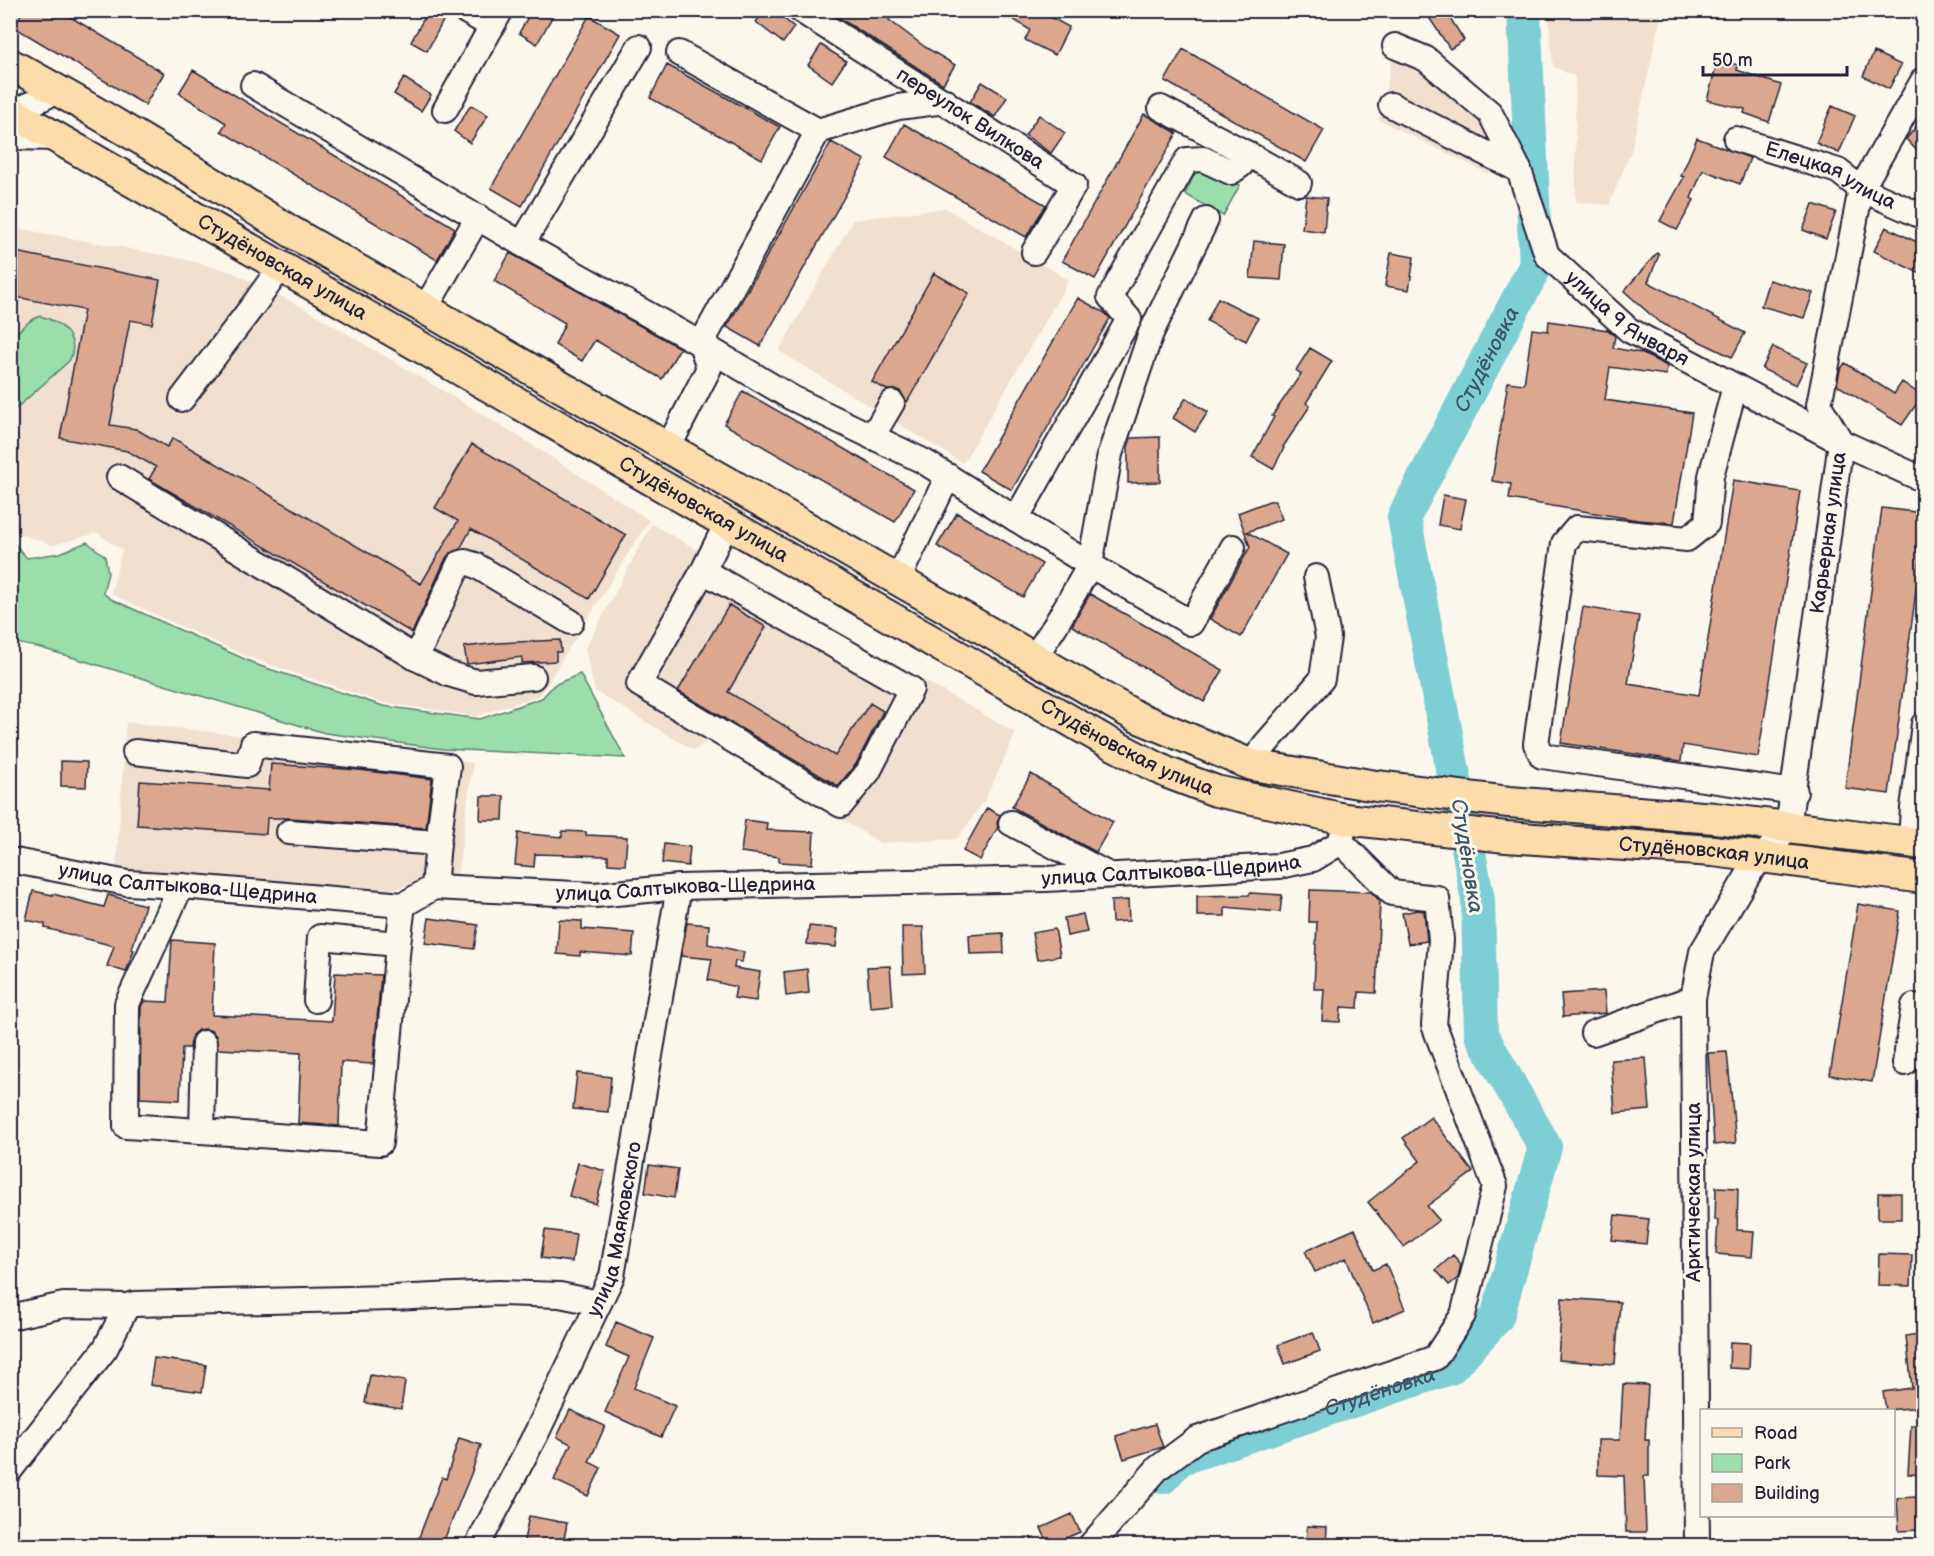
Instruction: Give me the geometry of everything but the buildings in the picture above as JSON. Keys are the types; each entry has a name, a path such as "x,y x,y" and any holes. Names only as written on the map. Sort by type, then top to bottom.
{"main road":[{"name":"Студёновская улица","path":"10,64 59,90 295,234 1137,717 1252,765 1376,786 1509,802 1714,818 1917,843"},
{"name":"Студёновская улица","path":"11,119 58,138 1104,740 1168,773 1216,791 1353,827 1713,851 1923,878"},
{"path":"1713,851 1732,841 1733,831 1714,818"},
{"path":"1817,865 1802,847 1802,838 1820,830"}],"street":[{"path":"445,110 496,18 464,10"},
{"name":"переулок Вилкова","path":"801,10 1074,185 1034,252"},
{"name":"улица 9 Января","path":"1395,46 1426,59 1490,113 1519,170 1547,255 1629,330 1841,442 1923,480"},
{"path":"522,244 639,47"},
{"path":"679,52 818,131"},
{"name":"Карьерная улица","path":"1763,858 1788,827 1795,792 1841,442 1819,405 1861,189 1923,79"},
{"path":"253,85 522,244 701,344 792,398 923,461 1090,565 1191,623 1233,548"},
{"path":"11,119 59,90"},
{"path":"668,448 710,368 701,344 818,131 897,107 945,101"},
{"path":"1391,105 1519,170"},
{"path":"1161,108 1299,183"},
{"name":"Елецкая улица","path":"1736,140 1838,171 1861,189 1923,217"},
{"path":"1151,333 1130,319 1110,297 1187,160 1203,159 1231,172 1241,165 1246,153"},
{"path":"425,309 478,216"},
{"path":"1034,658 1090,565 1110,454 1151,333 1206,220"},
{"path":"182,399 255,303 279,265"},
{"path":"1017,519 1130,319"},
{"path":"1735,386 1711,476 1707,522 1687,539 1577,528 1564,543 1536,744 1542,756 1795,792"},
{"path":"872,437 892,404"},
{"path":"898,579 948,476"},
{"path":"119,477 416,658 449,674 476,682 533,677"},
{"path":"704,571 911,689 868,772 841,805 639,684 704,571 727,523"},
{"path":"416,658 459,564 465,562 475,565 571,622"},
{"path":"1252,765 1264,746 1322,679 1328,637 1316,577"},
{"path":"1917,843 1923,730"},
{"path":"135,753 247,765 252,744 448,766 434,887 403,905 380,1143 126,1126 127,1004 181,886"},
{"path":"1011,824 1109,875"},
{"path":"1089,1545 1158,1468 1197,1439 1435,1358 1463,1315 1495,1186 1434,1025 1441,940 1437,898 1392,893 1353,827"},
{"name":"улица Салтыкова-Щедрина","path":"434,887 595,895 680,887 1109,875 1279,866 1313,859 1353,827"},
{"path":"289,832 438,843"},
{"name":"Арктическая улица","path":"1697,1545 1693,998 1702,952 1750,872 1763,858"},
{"name":"улица Салтыкова-Щедрина","path":"10,860 127,883 403,905"},
{"name":"улица Маяковского","path":"477,1545 537,1432 612,1276 680,887"},
{"path":"316,1000 320,937 398,944"},
{"path":"1593,1033 1693,998"},
{"path":"1905,1063 1914,1006 1923,1008"},
{"path":"202,1131 204,1043"},
{"path":"10,1317 64,1305 127,1306 498,1293 560,1295 599,1303"},
{"path":"10,1470 105,1350 127,1306"}],"shaded area":[{"path":"1548,11 1662,11 1631,151 1609,205 1576,202 1575,77 1553,66"},
{"path":"1392,59 1433,79 1493,136 1489,174 1379,120"},
{"path":"945,208 1069,280 963,463 779,351 853,220"},
{"path":"10,227 179,258 232,272 304,308 512,432 649,520 540,695 476,716 381,702 248,657 111,594 122,550 97,533 53,545 11,531"},
{"path":"652,524 1016,733 985,800 957,839 880,843 712,739 693,750 595,691 585,649"},
{"path":"126,722 473,763 457,878 416,882 381,894 116,871"}],"green space":[{"path":"1198,167 1208,168 1240,185 1223,216 1185,194"},
{"path":"40,316 55,322 67,332 71,338 72,353 69,361 11,413 11,337 30,321"},
{"path":"10,539 27,558 60,553 87,542 105,556 108,573 103,593 111,599 260,666 383,706 480,719 542,698 554,685 580,674 625,758 443,749 325,733 41,648 11,642"}],"waterway":[{"name":"Студёновка","path":"1163,1477 1179,1459 1450,1368 1497,1317 1545,1147 1481,1034 1478,900 1404,517 1536,265 1524,10"}]}
